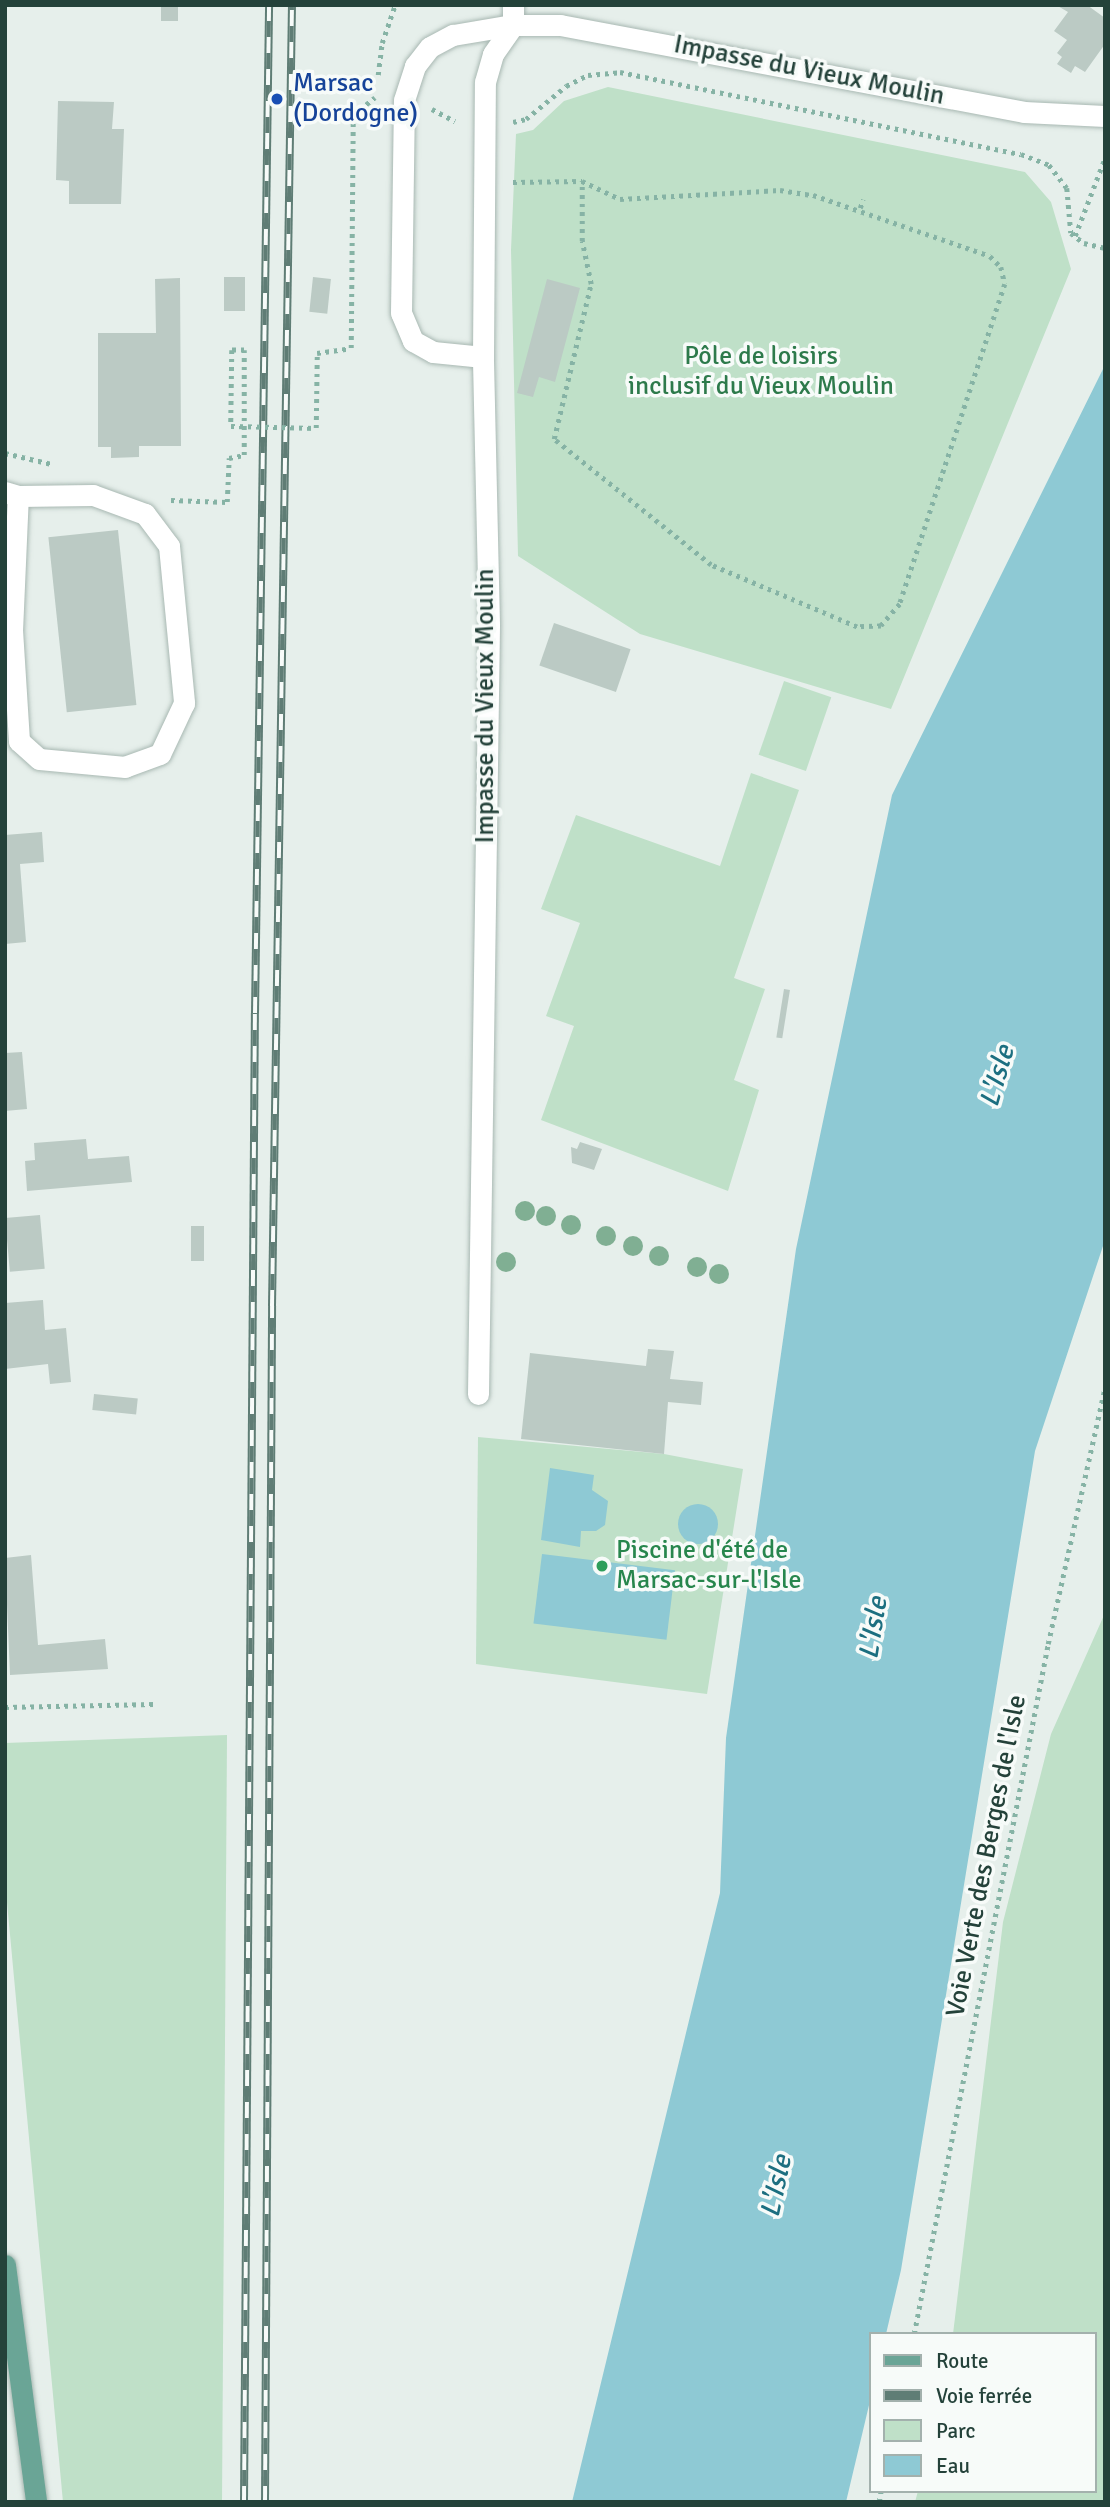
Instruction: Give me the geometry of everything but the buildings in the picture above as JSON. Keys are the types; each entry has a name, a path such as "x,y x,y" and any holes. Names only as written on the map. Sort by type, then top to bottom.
{"main road":[{"path":"5,2266 5,2273"},
{"path":"5,2266 36,2502"}],"street":[{"name":"Impasse du Vieux Moulin","path":"478,1394 489,625 483,357 485,82 493,54 513,15 1024,112 1105,116"},
{"path":"483,357 433,352 413,341 401,313 404,100 415,66 430,47 453,34 513,15"},
{"path":"12,494 93,495 145,514 169,546 184,703 159,754 125,767 39,759 19,741 12,631 12,494"}],"path":[{"path":"485,125 526,119 566,86 588,75 620,72 1021,154 1049,165 1067,188 1074,236 1084,243 1105,248"},
{"path":"164,498 227,502 229,458 244,455 244,350 232,350 231,426 316,428 317,354 351,348 353,115 376,96"},
{"path":"1074,236 1105,158"},
{"path":"484,183 582,181 620,199 780,190 860,208 990,256 1001,267 1005,284 900,604 881,626 858,627 738,573 710,565 554,439 591,284 582,241 582,181"},
{"path":"860,208 863,201"},
{"path":"5,453 61,466"},
{"name":"Voie Verte des Berges de l'Isle","path":"914,2332 1045,1657 1105,1387"},
{"path":"5,1707 154,1704"}],"green space":[{"name":"Pôle de loisirs inclusif du Vieux Moulin","path":"608,87 1025,172 1051,202 1071,269 891,709 640,634 518,556 511,250 516,134 533,130 564,101"},
{"path":"784,681 831,697 806,771 759,755"},
{"path":"751,773 799,790 734,978 765,989 734,1080 759,1090 728,1191 541,1120 574,1026 546,1016 580,923 541,909 576,815 720,866"},
{"name":"Piscine d'été de Marsac-sur-l'Isle","path":"478,1437 664,1454 743,1469 707,1694 476,1664"},
{"path":"1105,1613 1105,2502 915,2502 917,2493 1096,2493 1096,2332 953,2332 1003,1922 1051,1734"},
{"path":"227,1735 222,2502 63,2502 5,1881 5,1743"}],"water":[{"name":"L'Isle","path":"1105,365 1105,1240 1035,1451 901,2270 886,2332 869,2332 869,2405 846,2502 572,2502 720,1893 726,1738 796,1249 892,795"},
{"path":"550,1468 594,1475 592,1490 608,1501 605,1525 596,1531 581,1531 580,1547 541,1540"},
{"path":"698,1504 706,1505 712,1510 717,1516 717,1532 712,1538 706,1543 698,1544 690,1543 684,1538 679,1532 678,1524 679,1516 684,1510 690,1505"},
{"path":"542,1554 675,1570 666,1640 533,1623"}],"railway":[{"path":"244,2502 255,1013 269,5"},
{"path":"265,2502 272,1306 292,5"}],"place":[{"name":"Marsac (Dordogne)","path":"277,99"},
{"name":"Piscine d'été de Marsac-sur-l'Isle","path":"602,1566"}]}
